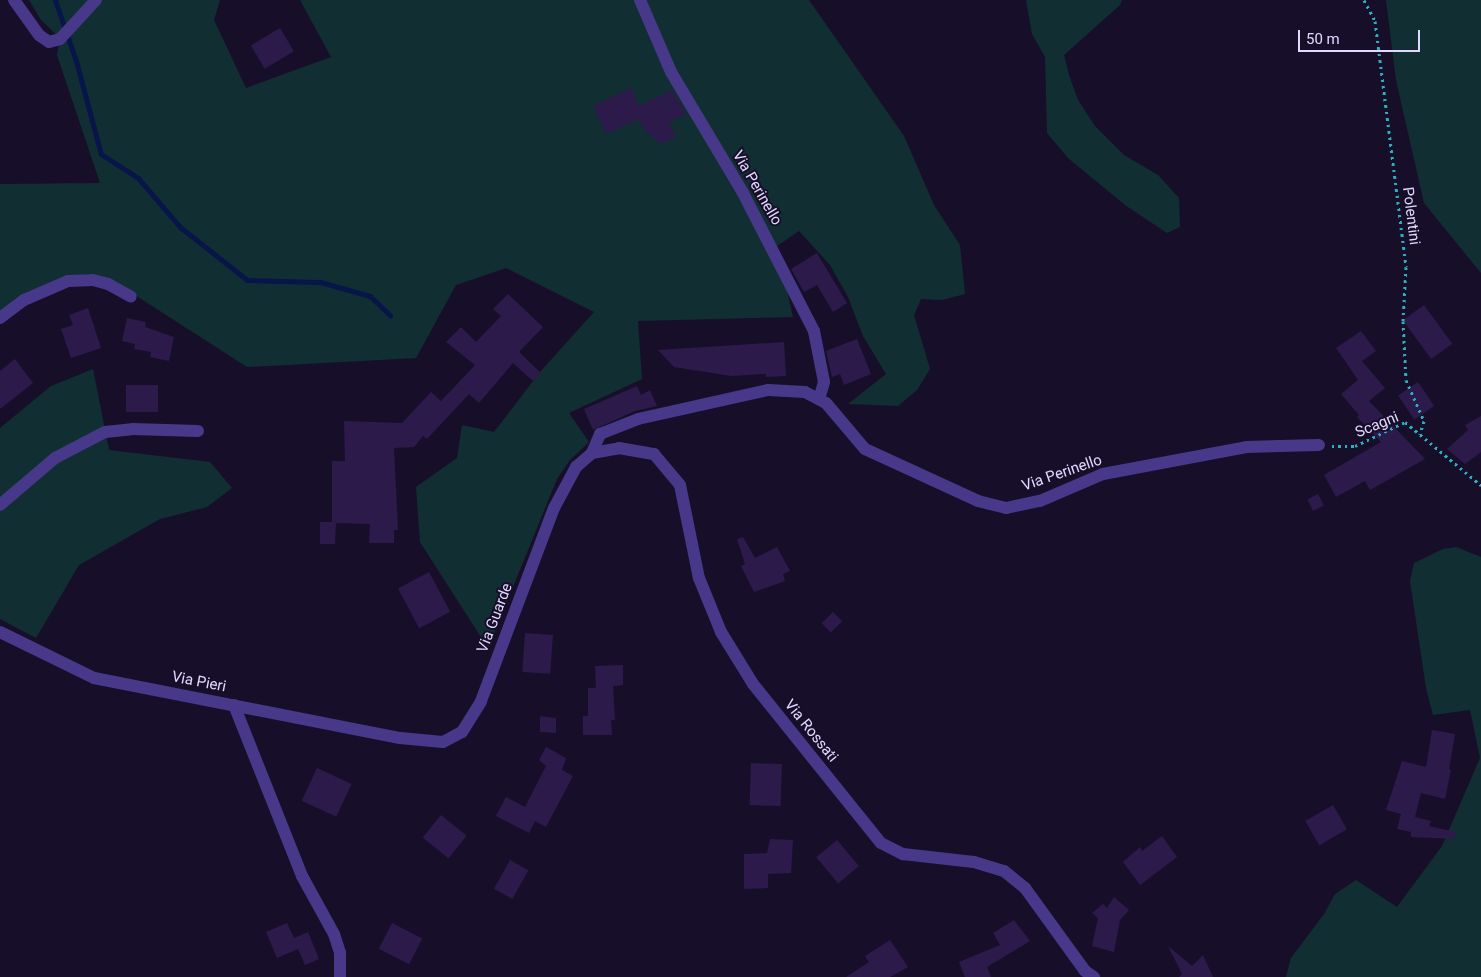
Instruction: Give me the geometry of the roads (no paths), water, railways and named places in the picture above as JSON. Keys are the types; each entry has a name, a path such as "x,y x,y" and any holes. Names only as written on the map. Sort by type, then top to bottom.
{"street":[{"path":"14,0 39,35 49,42 60,39 96,0"},
{"name":"Via Perinello","path":"640,0 671,72 743,193 814,331 824,382 819,399"},
{"path":"0,318 24,300 68,281 92,280 108,284 131,297"},
{"name":"Via Perinello","path":"589,455 600,434 638,419 768,390 805,392 826,403 865,449 978,501 1006,508 1040,501 1103,474 1247,448 1319,445"},
{"path":"0,505 54,458 106,432 132,429 198,432"},
{"name":"Via Rossati","path":"589,455 620,448 654,454 680,485 699,578 721,632 753,684 881,843 903,854 974,862 1004,871 1025,888 1085,971 1094,977"},
{"name":"Via Guarde","path":"400,738 443,742 462,732 481,701 554,508 589,455"},
{"name":"Via Pieri","path":"0,632 94,678 400,738"},
{"path":"234,705 302,876 334,934 340,952 340,977"}],"waterway":[{"path":"55,0 76,61 101,154 138,178 180,227 247,280 320,282 370,296 390,315"}]}
